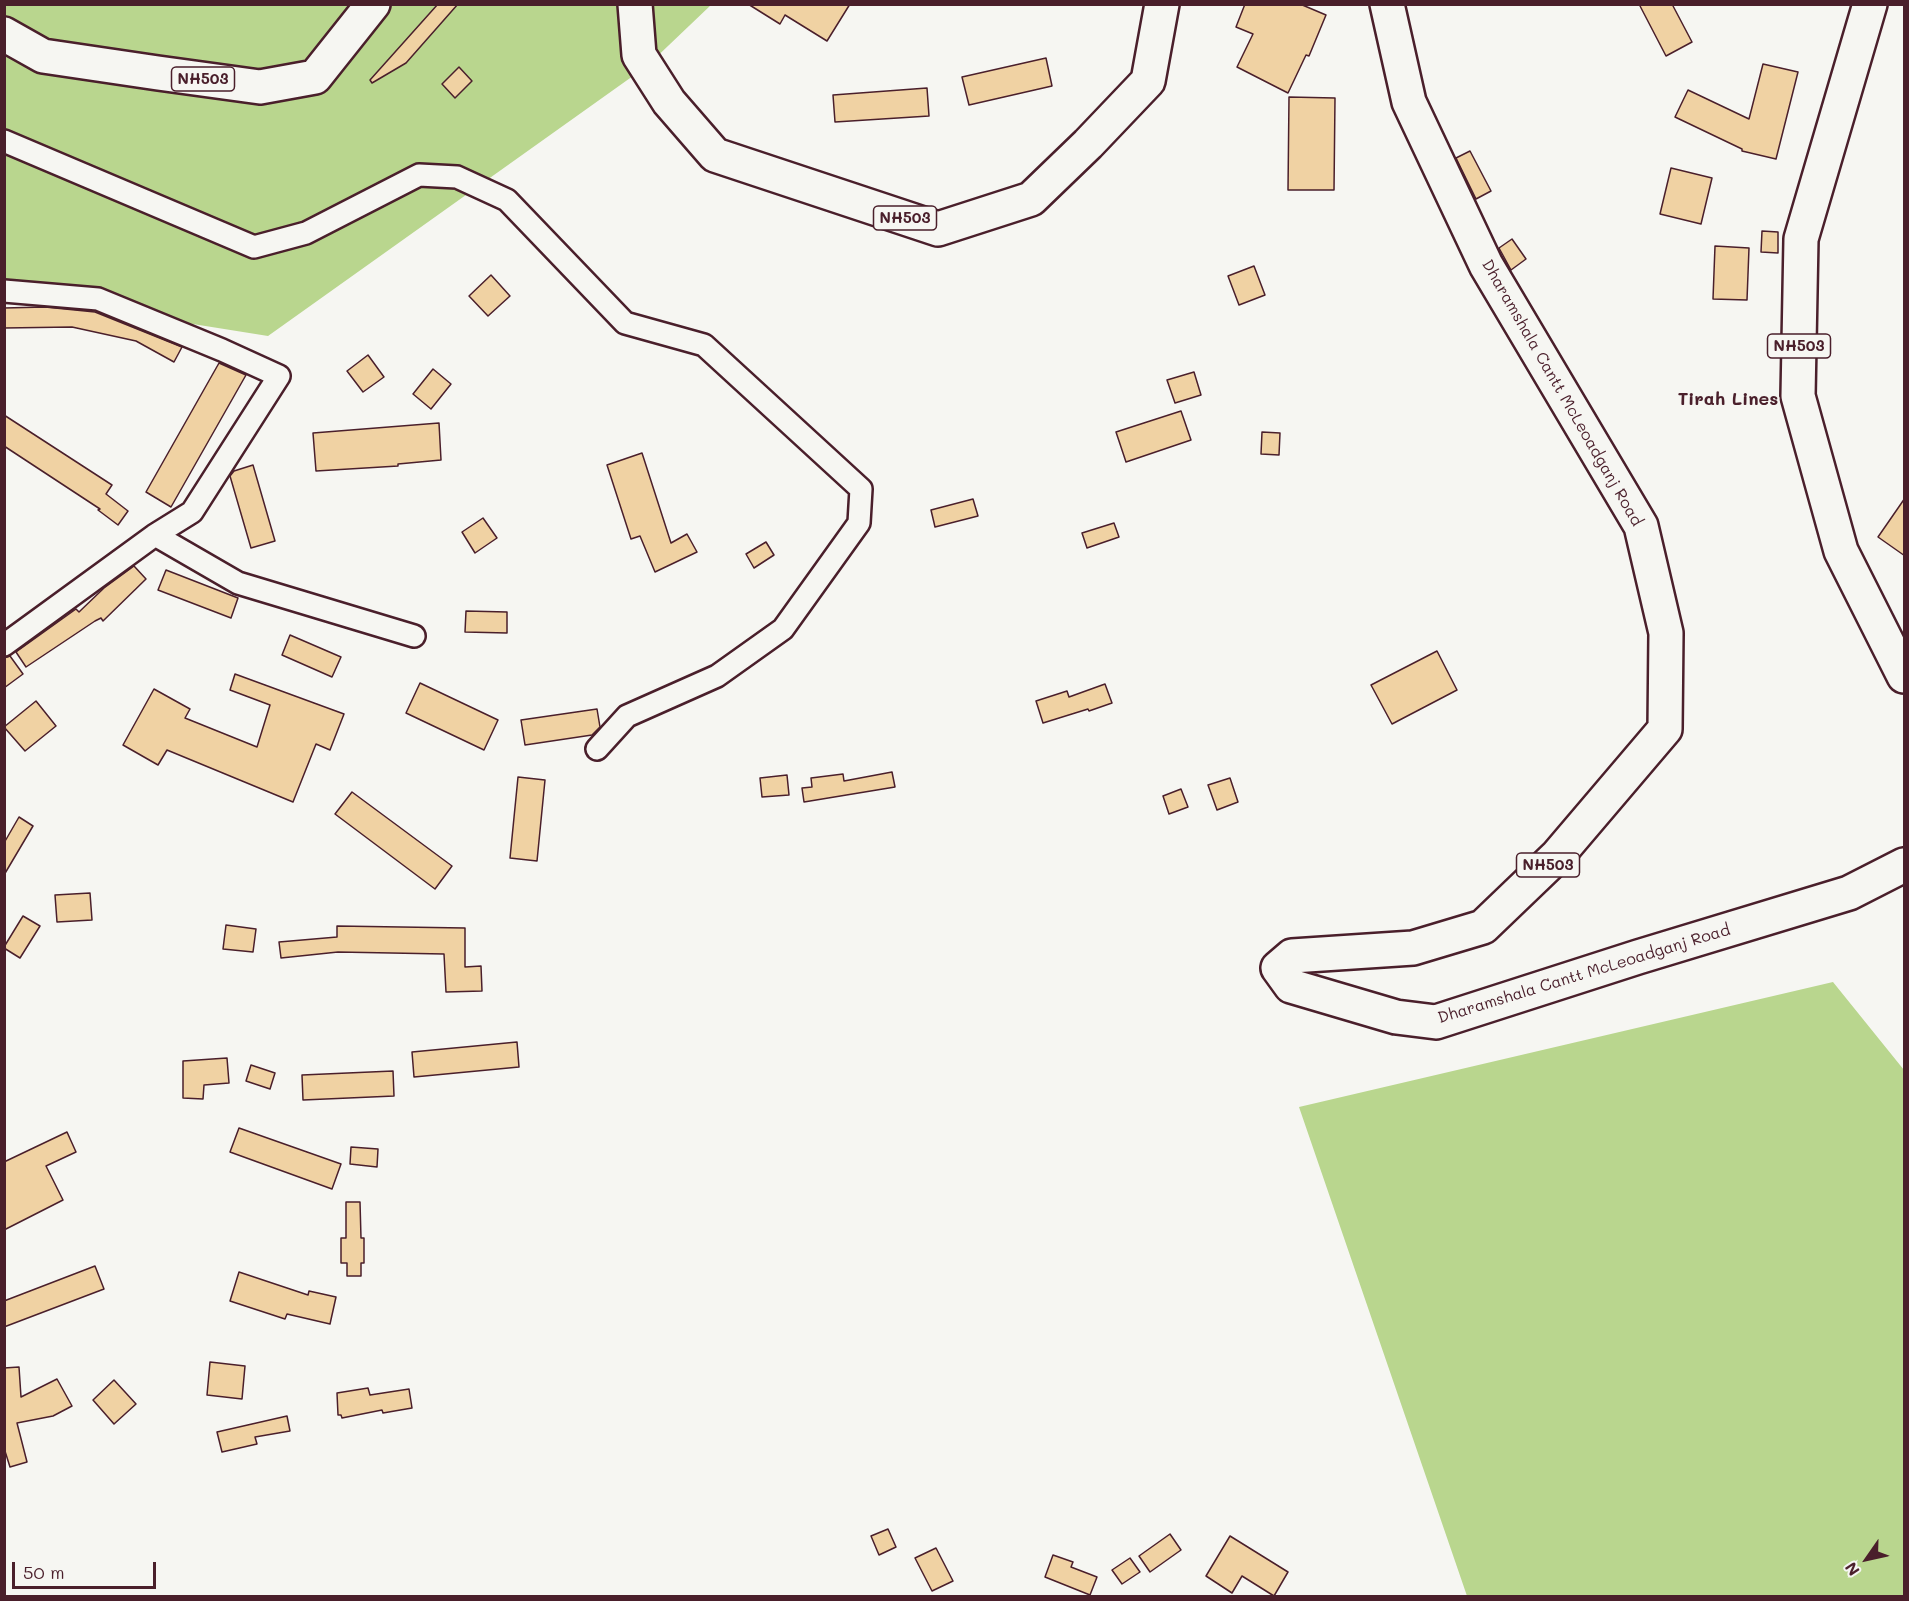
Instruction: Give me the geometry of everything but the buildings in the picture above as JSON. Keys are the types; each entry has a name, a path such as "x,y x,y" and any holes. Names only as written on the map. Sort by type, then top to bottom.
{"main road":[{"name":"NH503","path":"4,34 43,56 260,87 315,77 373,4"},
{"name":"NH503","path":"635,4 639,55 669,102 715,154 938,229 1031,199 1088,144 1148,81 1162,4"},
{"name":"Dharamshala Cantt McLeoadganj Road","path":"1387,4 1409,102 1486,265 1641,526 1666,633 1665,729 1557,856 1484,927 1413,948 1292,956 1278,968 1291,986 1396,1017 1436,1022 1638,957 1849,893 1905,865"},
{"name":"NH503","path":"1870,4 1802,239 1798,396 1841,551 1905,676"}],"street":[{"path":"4,141 254,247 306,233 419,175 457,177 507,200 625,323 704,345 861,489 859,523 783,629 717,676 627,716 597,749"},
{"path":"4,291 98,299 279,376 192,512 155,535 4,645"},
{"path":"155,535 238,583 414,636"}],"green space":[{"path":"4,5 711,5 647,66 268,336 5,294"},
{"path":"1833,982 1904,1070 1904,1596 1467,1596 1299,1107"}],"district":[{"name":"Tirah Lines","path":"1728,399"}]}
